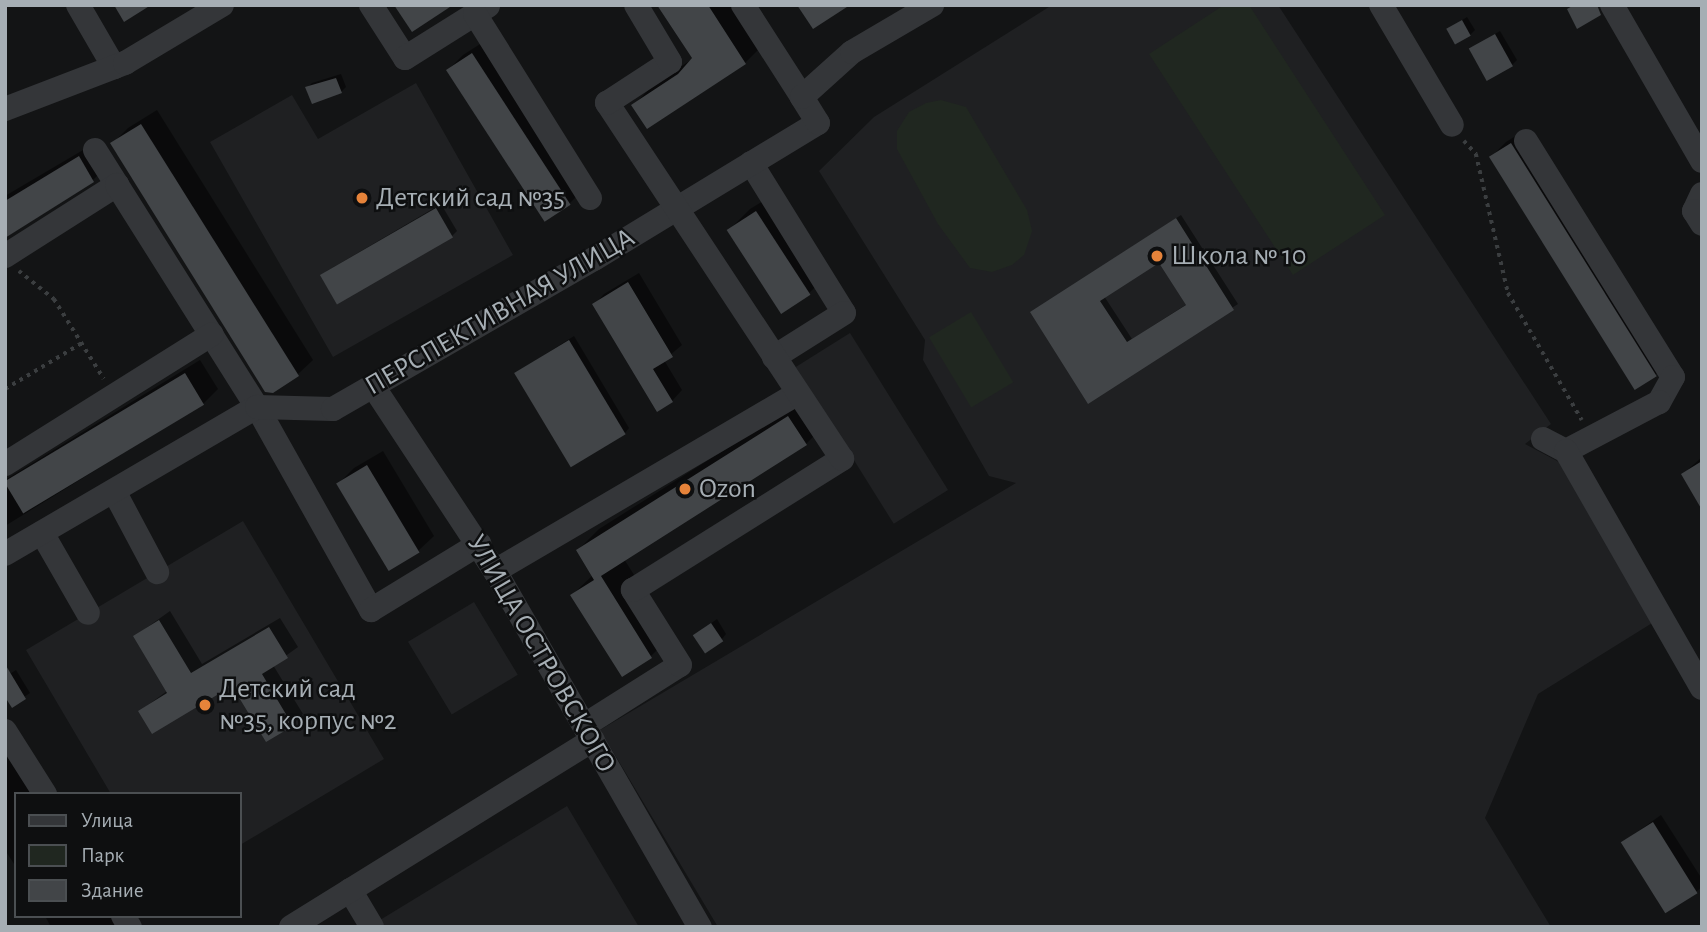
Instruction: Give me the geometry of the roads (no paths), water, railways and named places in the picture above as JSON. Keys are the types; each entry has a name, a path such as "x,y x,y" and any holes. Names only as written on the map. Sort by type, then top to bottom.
{"street":[{"path":"78,5 114,67"},
{"path":"5,109 114,67 222,5"},
{"path":"371,5 405,58 481,10 590,198"},
{"path":"292,927 589,733 680,665 633,590 842,459 607,103 670,62 636,5"},
{"path":"743,5 802,97 852,52 932,5"},
{"path":"1381,5 1452,125"},
{"path":"1612,5 1702,161"},
{"name":"ПЕРСПЕКТИВНАЯ УЛИЦА","path":"257,407 333,409 676,210 818,123 802,97"},
{"path":"1526,141 1672,377 1659,402 1566,451"},
{"path":"95,150 257,407 371,610 479,544"},
{"path":"751,163 844,313 774,357"},
{"path":"10,262 117,185"},
{"path":"5,464 212,334"},
{"name":"УЛИЦА ОСТРОВСКОГО","path":"373,386 479,544 700,927"},
{"path":"495,571 798,393"},
{"path":"5,554 257,407"},
{"path":"1543,439 1566,451 1702,688"},
{"path":"114,491 157,572"},
{"path":"42,533 88,613"},
{"path":"5,730 44,792"},
{"path":"350,890 372,927"}],"place":[{"name":"Детский сад №35","path":"362,198"},
{"name":"Школа № 10","path":"1157,256"},
{"name":"Ozon","path":"685,489"},
{"name":"Детский сад №35, корпус №2","path":"205,705"}]}
